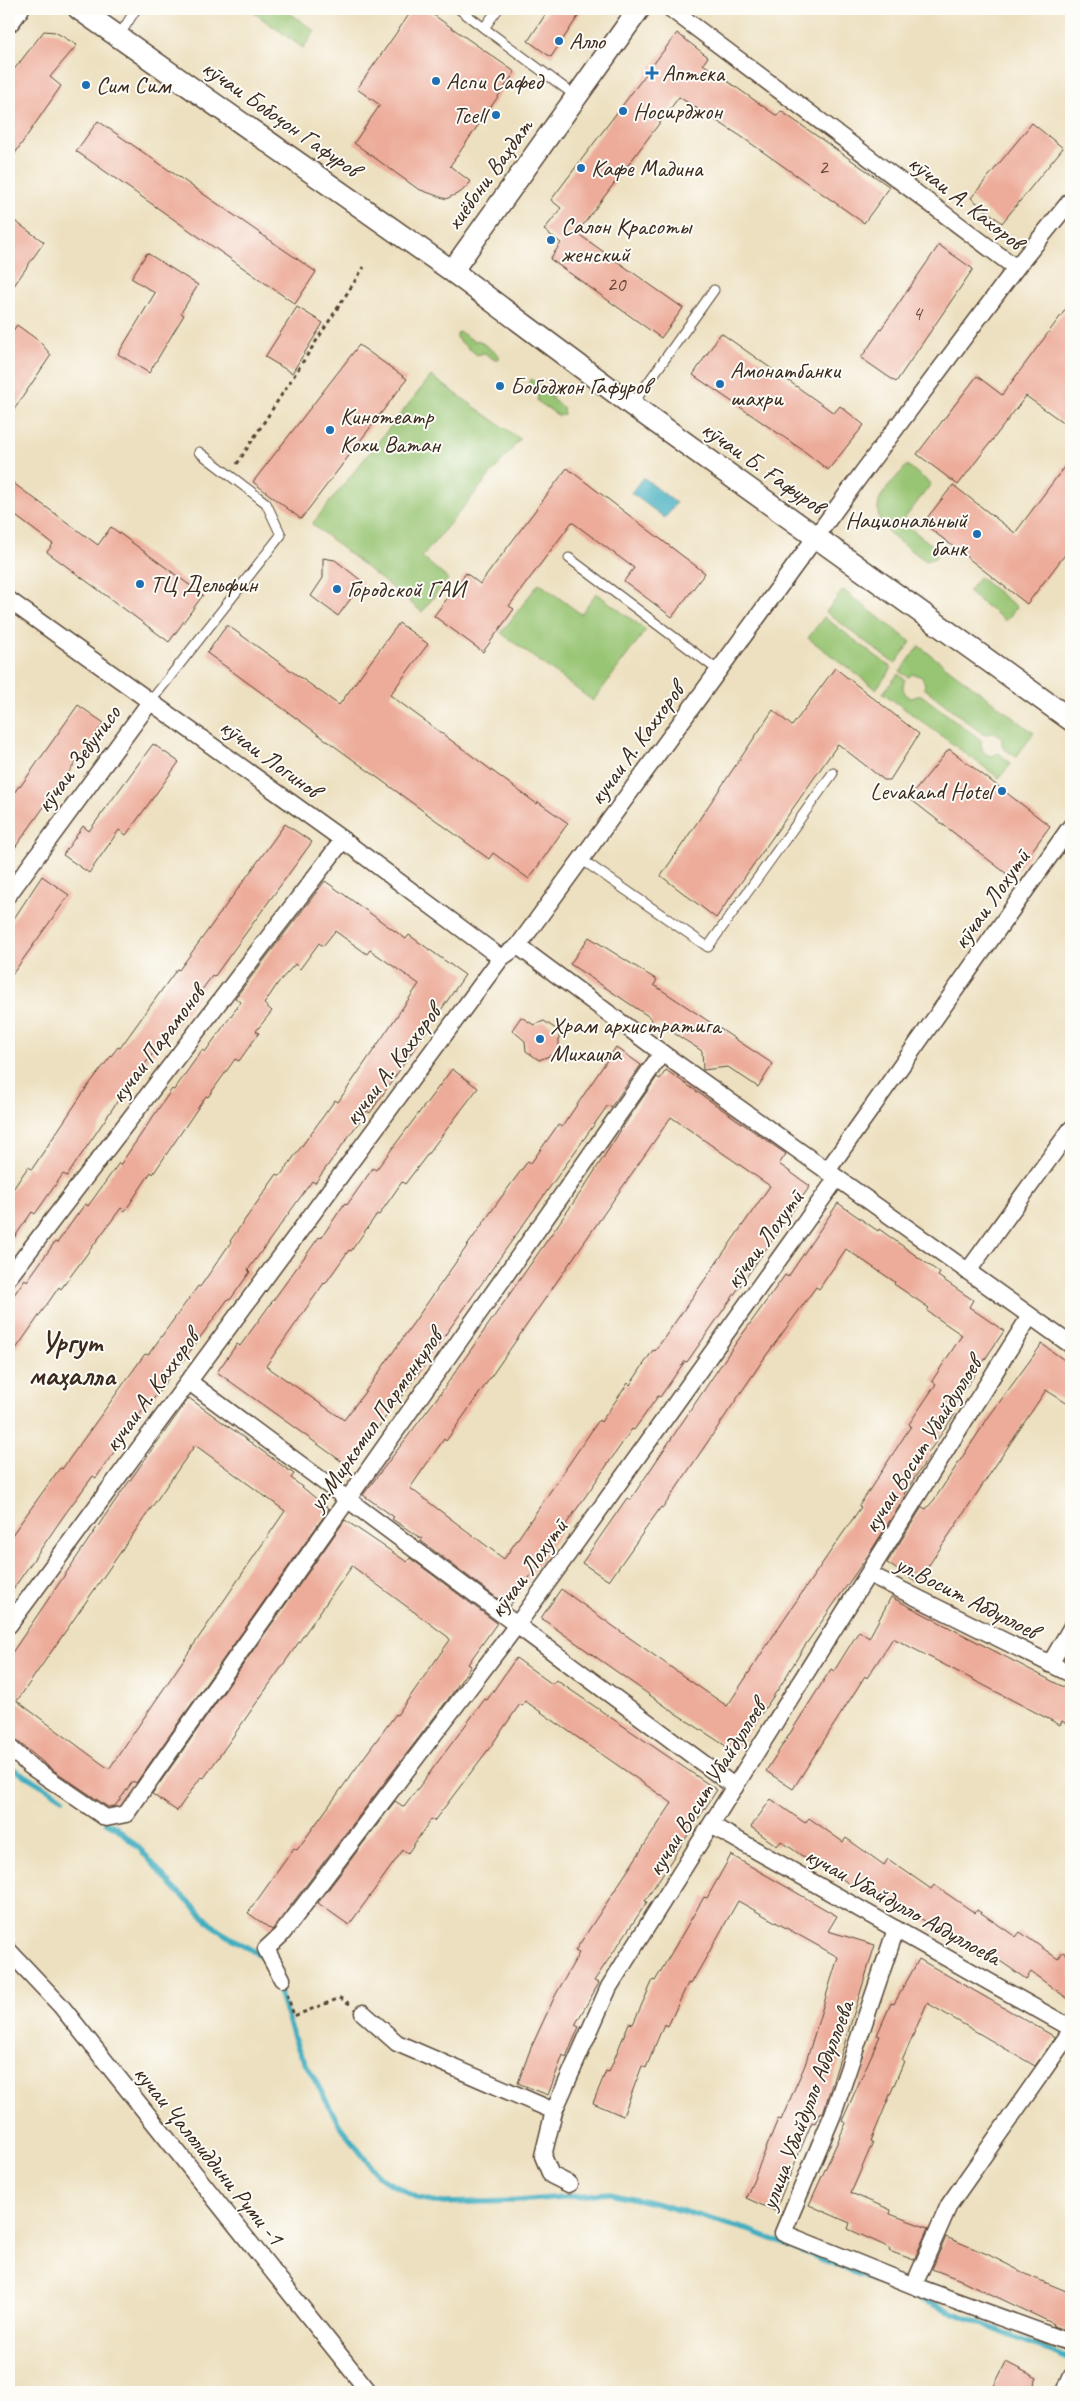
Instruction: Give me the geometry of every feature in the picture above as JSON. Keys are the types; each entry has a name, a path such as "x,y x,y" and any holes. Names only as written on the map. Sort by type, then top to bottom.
{"street":[{"path":"9,21 18,9"},
{"name":"кӯчаи Бобоҷон Гафуров","path":"80,9 452,271"},
{"name":"хиёбони Ваҳдат","path":"452,271 639,9"},
{"name":"кӯчаи А. Кахоров","path":"671,9 1016,268 816,537"},
{"path":"1016,268 1071,200"},
{"name":"кӯчаи Б. Ғафуров","path":"452,271 632,406 1071,720"},
{"name":"кучаи А. Каххоров","path":"9,1625 501,958 518,946 816,537"},
{"name":"кӯчаи Логинов","path":"9,600 343,840 501,958"},
{"name":"кӯчаи Зебунисо","path":"9,894 150,702"},
{"name":"кӯчаи Лохутӣ","path":"282,1979 266,1949 282,1935 517,1625 832,1175 1071,826"},
{"name":"кучаи Парамонов","path":"9,1277 343,840"},
{"path":"518,946 662,1053 1071,1346"},
{"name":"ул.Миркомил Пармонкулов","path":"9,1747 30,1766 106,1818 126,1814 662,1053"},
{"path":"968,1271 1071,1130"},
{"name":"кучаи Восит Убайдуллоев","path":"569,2184 551,2175 543,2156 554,2111 609,1987 1030,1316"},
{"path":"188,1381 735,1787"},
{"name":"ул.Восит Абдуллоев","path":"869,1574 1071,1674"},
{"path":"1050,1664 1071,1628"},
{"name":"кучаи Убайдулло Абдуллоева","path":"711,1825 1071,2029"},
{"name":"улица Убайдулло Абдуллоева","path":"896,1929 833,2114 784,2233 917,2286 1071,2343"},
{"name":"кучаи Ҷалолиддини Руми -1","path":"9,1951 60,2006 368,2392"},
{"path":"363,2013 397,2043 554,2111"},
{"path":"917,2278 949,2205 1071,2029"},
{"path":"1065,2392 1071,2377"}],"lane":[{"path":"118,36 136,9"},
{"path":"459,9 577,97"},
{"path":"484,28 498,9"},
{"path":"632,406 714,290"},
{"path":"150,702 281,535 266,503 199,452"},
{"path":"569,558 718,671"},
{"path":"581,859 708,947 834,773"}],"path":[{"path":"229,475 364,267"},
{"path":"282,1979 294,2016 340,1998 363,2013"}],"green space":[{"path":"255,9 284,9 315,31 303,48 253,12"},
{"path":"460,332 474,341 478,340 499,355 499,359 495,360 484,353 477,355 457,339 457,333"},
{"path":"431,376 520,439 422,557 448,579 422,612 312,524"},
{"path":"531,379 552,395 552,399 563,408 564,414 559,416 537,401 538,395 528,384"},
{"path":"907,465 931,484 902,522 940,551 935,558 926,561 898,541 882,524 878,514 879,503 884,492"},
{"path":"979,577 1017,607 1006,621 968,592"},
{"path":"539,583 581,614 596,593 646,630 593,701 501,633"},
{"path":"843,590 911,642 895,664 826,612"},
{"path":"824,617 892,668 876,689 808,638"},
{"path":"919,646 1034,733 1016,757 1002,747 1002,738 995,732 984,735 924,688 925,684 922,677 913,674 908,677 900,672"},
{"path":"898,674 905,680 903,688 908,696 911,698 921,695 981,740 982,748 986,754 992,756 999,753 1011,764 999,778 883,693"}],"water":[{"path":"643,477 676,503 665,518 631,493"}],"building":[{"name":"Аспи Сафед","path":"413,9 425,9 515,72 450,166 471,182 461,192 446,199 418,189 354,143 380,105 357,89"},
{"path":"549,9 583,9 551,57 528,41"},
{"path":"44,31 55,32 77,45 50,77 61,86 9,162 9,76"},
{"path":"677,33 708,57 703,64 777,116 781,111 890,187 864,223 739,135 679,97 577,233 683,308 661,338 550,259 561,243 544,230 561,208 551,200"},
{"path":"98,121 316,272 295,304 76,151"},
{"path":"1032,123 1063,148 1002,223 971,198"},
{"path":"9,217 44,242 9,293"},
{"path":"939,245 973,269 896,382 861,358"},
{"path":"147,253 198,285 181,313 184,315 149,373 118,354 155,293 131,278"},
{"path":"1071,302 1071,428 1026,396 958,485 917,454 977,376 1002,395"},
{"path":"297,307 323,323 292,373 265,357"},
{"path":"17,325 39,341 51,355 9,417 9,336"},
{"path":"721,333 834,413 840,406 864,425 828,470 804,451 693,375"},
{"name":"Кинотеатр Кохи Ватан","path":"359,345 407,379 301,519 253,482"},
{"name":"Национальный банк","path":"1071,458 1071,547 1027,604 923,523 953,485 1015,533"},
{"path":"567,468 705,573 672,617 624,581 634,568 572,522 509,606 514,609 483,652 434,616 466,573 480,584"},
{"name":"ТЦ Дельфин","path":"9,480 98,545 111,527 203,595 169,642 47,552 53,544 9,511"},
{"name":"Городской ГАИ","path":"323,558 335,560 363,582 338,616 311,596 323,578"},
{"path":"399,623 428,644 390,695 537,804 538,802 568,823 529,879 493,853 489,859 207,653 227,625 339,705"},
{"path":"835,668 919,734 890,780 884,780 838,744 716,918 661,876 773,710 792,726"},
{"path":"78,705 104,723 9,856 9,800"},
{"path":"153,744 179,762 126,835 119,830 89,873 63,855 83,826 89,831"},
{"path":"949,749 1050,826 1012,878 909,798"},
{"path":"285,824 312,842 214,977 212,976 156,1053 154,1052 123,1093 67,1176 63,1174 35,1214 32,1212 9,1245 9,1195 28,1167 32,1169 87,1087 118,1047 120,1048 177,969 179,970"},
{"path":"42,876 69,895 9,979 9,926"},
{"path":"325,881 406,939 409,935 465,975 370,1113 367,1111 315,1183 312,1181 248,1270 250,1272 230,1300 228,1299 152,1401 150,1400 96,1478 93,1476 9,1595 9,1539 145,1354 148,1355 198,1286 200,1287 277,1174 280,1176 335,1100 338,1102 419,984 370,950 367,954 335,931 323,946 319,943 300,969 295,964 278,983 264,1004 272,1011 256,1031 259,1033 239,1061 235,1059 208,1097 206,1096 153,1174 151,1172 125,1211 121,1208 61,1289 59,1287 9,1359 9,1302 25,1279 27,1281 55,1242 57,1243 85,1204 88,1206 119,1163 120,1165 172,1089 174,1090 202,1050 205,1052 241,1002 235,998"},
{"path":"589,937 657,980 654,985 773,1064 758,1087 728,1067 703,1070 702,1051 661,1025 652,1026 651,1018 570,964"},
{"path":"521,1017 534,1025 544,1021 559,1031 559,1052 539,1060 526,1051 525,1041 512,1030"},
{"path":"616,1047 641,1065 611,1107 608,1105 402,1396 375,1432 373,1430 348,1466 217,1372 237,1344 240,1346 345,1203 347,1205 373,1168 376,1170 452,1069 478,1088 405,1184 402,1182 351,1251 349,1250 266,1366 344,1420 500,1199 528,1161 531,1163 558,1125 562,1127"},
{"path":"666,1070 786,1154 779,1164 810,1186 687,1362 685,1361 634,1430 632,1429 509,1607 363,1495 440,1394 585,1186 657,1077 660,1079","holes":["671,1117 770,1186 655,1351 653,1350 630,1385 628,1383 601,1422 599,1420 504,1559 410,1488 444,1439 446,1441"]},
{"path":"838,1203 878,1231 879,1229 940,1273 938,1276 973,1300 969,1307 1004,1331 950,1411 955,1414 928,1453 930,1455 904,1494 906,1495 871,1551 804,1647 781,1685 735,1752 675,1713 541,1618 561,1589 686,1678 728,1705 861,1507 859,1506 936,1384 932,1381 962,1335 927,1311 929,1308 894,1284 895,1282 846,1249 819,1289 816,1287 765,1357 663,1508 661,1507 609,1581 582,1563 627,1498 630,1500 731,1350 785,1275 788,1277"},
{"path":"1042,1344 1071,1365 1071,1406 1046,1390 917,1583 887,1563 922,1507 926,1509 934,1500 990,1415"},
{"path":"189,1398 294,1474 291,1478 329,1509 136,1783 133,1781 115,1806 108,1807 49,1767 16,1740 9,1737 9,1657 113,1504","holes":["195,1445 285,1511 109,1769 17,1701"]},
{"path":"345,1520 407,1562 410,1558 497,1623 468,1664 471,1666 449,1698 272,1930 248,1913 294,1848 297,1850 397,1715 450,1640 448,1637 352,1566 204,1778 201,1777 177,1811 152,1794"},
{"path":"891,1597 1071,1691 1071,1726 1062,1721 1060,1725 893,1638 867,1678 865,1676 793,1789 766,1771 831,1669 834,1671 859,1631 869,1638"},
{"path":"516,1658 552,1684 556,1680 717,1790 645,1901 647,1902 594,1981 599,1983 575,2025 579,2027 566,2057 563,2055 548,2095 518,2083 530,2050 555,1996 579,1953 575,1951 672,1803 525,1701 522,1706 520,1704 491,1746 434,1821 431,1819 408,1853 403,1850 349,1925 318,1903 395,1801 404,1807 485,1699 487,1700"},
{"path":"771,1799 805,1823 809,1818 843,1842 846,1838 884,1865 888,1859 931,1889 934,1885 975,1913 977,1910 1016,1937 1020,1932 1058,1959 1063,1952 1071,1958 1071,2001 1031,1972 1026,1979 987,1952 984,1957 943,1928 940,1932 898,1902 894,1907 856,1880 852,1886 818,1861 815,1865 781,1841 777,1846 751,1827"},
{"path":"731,1855 837,1916 828,1931 875,1945 823,2113 820,2112 815,2123 812,2122 775,2211 746,2198 778,2119 781,2120 805,2065 838,1957 738,1901 691,1984 688,1983 668,2026 664,2024 646,2068 642,2066 623,2116 593,2103 606,2071 609,2072 629,2023 633,2024 653,1980 655,1981 704,1897 707,1898"},
{"path":"919,1959 1055,2037 1035,2066 927,2003 902,2061 904,2061 871,2141 873,2142 851,2193 891,2210 890,2214 928,2228 914,2260 889,2251 890,2248 848,2229 850,2223 809,2205 846,2123 842,2121 880,2036 877,2035 891,2003 894,2004"},
{"path":"946,2237 1071,2293 1071,2332 1053,2326 1054,2324 961,2280 932,2269"},
{"path":"1006,2362 1037,2378 1030,2392 991,2392"}],"waterway":[{"path":"9,1766 63,1798"},
{"path":"106,1822 117,1828 141,1850 173,1887 218,1930 264,1959"},
{"path":"275,1980 298,2049 340,2126 380,2178 418,2198 443,2203 517,2201 610,2193 658,2204 752,2231 1071,2360"}],"place":[{"name":"Алло","path":"559,41"},
{"name":"Аптека","path":"652,73"},
{"name":"Аспи Сафед","path":"436,81"},
{"name":"Сим Сим","path":"86,85"},
{"name":"Носирджон","path":"623,111"},
{"name":"Tcell","path":"496,115"},
{"name":"Кафе Мадина","path":"581,168"},
{"name":"Салон Красоты женский","path":"551,240"},
{"name":"Амонатбанки шахри","path":"720,384"},
{"name":"Бободжон Гафуров","path":"500,386"},
{"name":"Кинотеатр Кохи Ватан","path":"330,430"},
{"name":"Национальный банк","path":"977,534"},
{"name":"ТЦ Дельфин","path":"140,584"},
{"name":"Городской ГАИ","path":"337,589"},
{"name":"Levakand Hotel","path":"1002,791"},
{"name":"Храм архистратига Михаила","path":"540,1039"}],"district":[{"name":"Ургут маҳалла","path":"72,1359"}]}
